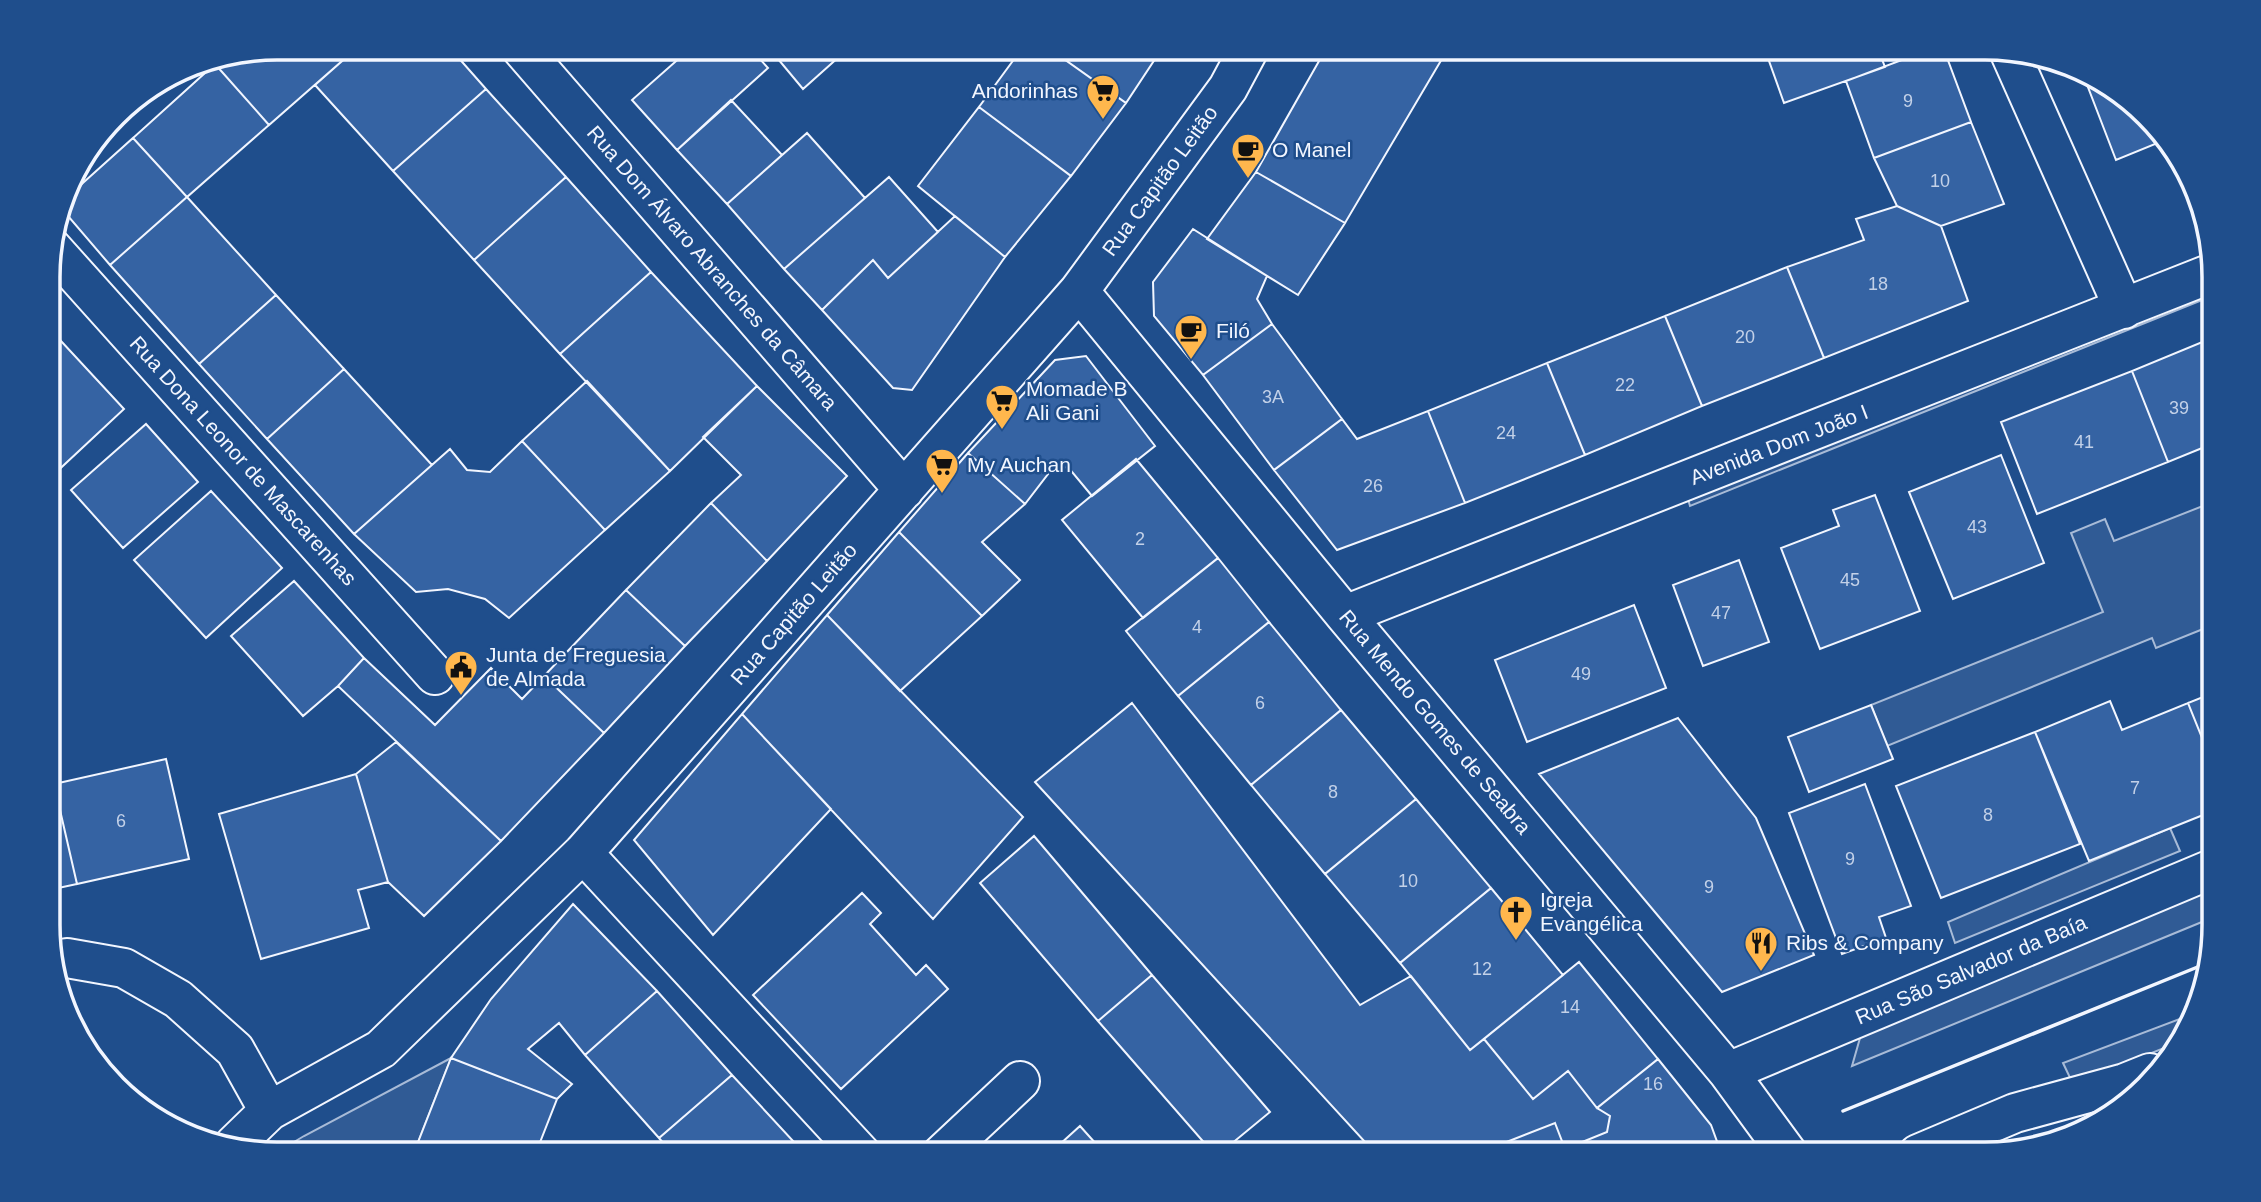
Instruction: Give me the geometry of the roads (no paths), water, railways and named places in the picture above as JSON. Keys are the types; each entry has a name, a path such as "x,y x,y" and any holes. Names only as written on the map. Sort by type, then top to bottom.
{"street":[{"name":"Rua Dom Álvaro Abranches da Câmara","path":"531,60 904,489"},
{"name":"Rua Capitão Leitão","path":"240,1139 269,1111 342,1073 380,1049 583,853 1079,291 1227,88 1243,60"},
{"path":"2014,61 2123,309"},
{"name":"Rua Dona Leonor de Mascarenhas","path":"60,257 435,675"},
{"name":"Avenida Dom João I","path":"1345,615 2202,277"},
{"name":"Rua Mendo Gomes de Seabra","path":"1079,291 1345,615 1728,1072 1779,1142"},
{"path":"583,853 850,1142"},
{"name":"Rua São Salvador da Baía","path":"1728,1072 2202,873"},
{"path":"62,959 124,968 178,999 235,1050 269,1111"},
{"path":"1947,1142 2015,1113 2140,1077"},
{"path":"955,1142 1020,1082"}],"place":[{"name":"Andorinhas","path":"1103,121"},
{"name":"O Manel","path":"1248,180"},
{"name":"Filó","path":"1191,361"},
{"name":"Momade B Ali Gani","path":"1002,431"},
{"name":"My Auchan","path":"942,495"},
{"name":"Junta de Freguesia de Almada","path":"461,697"},
{"name":"Igreja Evangélica","path":"1516,942"},
{"name":"Ribs & Company","path":"1761,973"}]}
